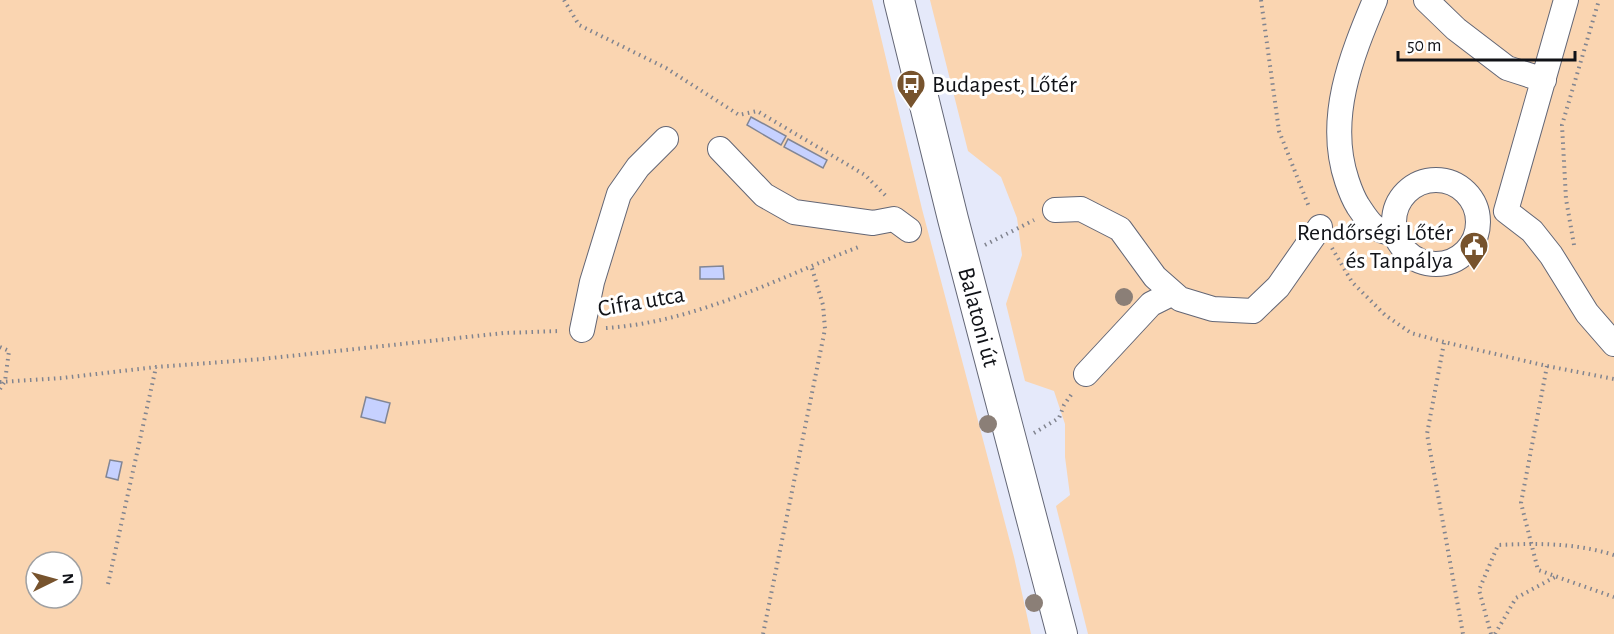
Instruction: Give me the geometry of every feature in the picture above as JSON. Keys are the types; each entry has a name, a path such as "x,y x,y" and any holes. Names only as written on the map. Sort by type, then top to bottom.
{"main road":[{"name":"Balatoni út","path":"899,0 963,257 1062,634"}],"lane":[{"path":"1375,0 1346,78 1341,100 1339,142 1341,164 1353,198 1369,222 1379,232 1395,234"},
{"path":"1426,0 1456,29 1507,68 1544,80"},
{"path":"1506,211 1566,0"},
{"path":"582,330 592,282 619,194 638,167 666,139"},
{"path":"720,149 764,195 794,212 873,223 901,224"},
{"path":"1439,179 1458,185 1471,198 1478,216 1477,235 1472,244 1467,252 1451,262 1432,265 1413,259 1400,246 1395,234 1394,209 1404,192 1420,182 1439,179"},
{"path":"1055,210 1081,209 1120,229 1155,277 1180,299 1213,309 1253,312 1278,287 1320,227"},
{"path":"1478,216 1506,211 1532,231 1551,255 1587,313 1614,344"},
{"path":"1086,374 1151,304 1173,293"}],"path":[{"path":"564,0 579,25 666,68 738,115 757,111 865,175 891,201 901,224"},
{"path":"1568,282 1574,248 1566,199 1562,125 1599,0"},
{"path":"963,257 1055,210"},
{"name":"Cifra utca","path":"2,381 63,378 504,333 628,327 713,305 763,287 863,245"},
{"path":"763,634 825,329 823,305 811,265"},
{"path":"1444,342 1427,434 1463,634"},
{"path":"0,347 9,351 0,389"},
{"path":"1547,366 1521,503 1538,570 1614,597"},
{"path":"108,584 156,368"},
{"path":"1013,445 1059,418 1064,405 1086,374"},
{"path":"1493,634 1479,590 1498,545 1531,543 1588,547 1614,555"},
{"path":"1493,634 1516,598 1555,577"}],"shaded area":[{"path":"0,0 872,0 922,209 1014,557 1031,634 0,634"},
{"path":"930,0 1614,0 1614,634 1088,634 1056,506 1070,495 1065,457 1065,424 1054,391 1025,381 1006,304 1022,255 1017,218 1001,177 968,151"}],"building":[{"path":"751,117 786,136 781,145 747,125"},
{"path":"788,139 827,160 823,168 784,147"},
{"path":"723,266 724,279 700,279 700,267"},
{"path":"366,397 390,403 385,423 361,417"},
{"path":"110,460 122,462 118,480 106,477"}],"place":[{"name":"Budapest, Lőtér","path":"911,110"},
{"name":"Rendőrségi Lőtér és Tanpálya","path":"1474,272"}]}
